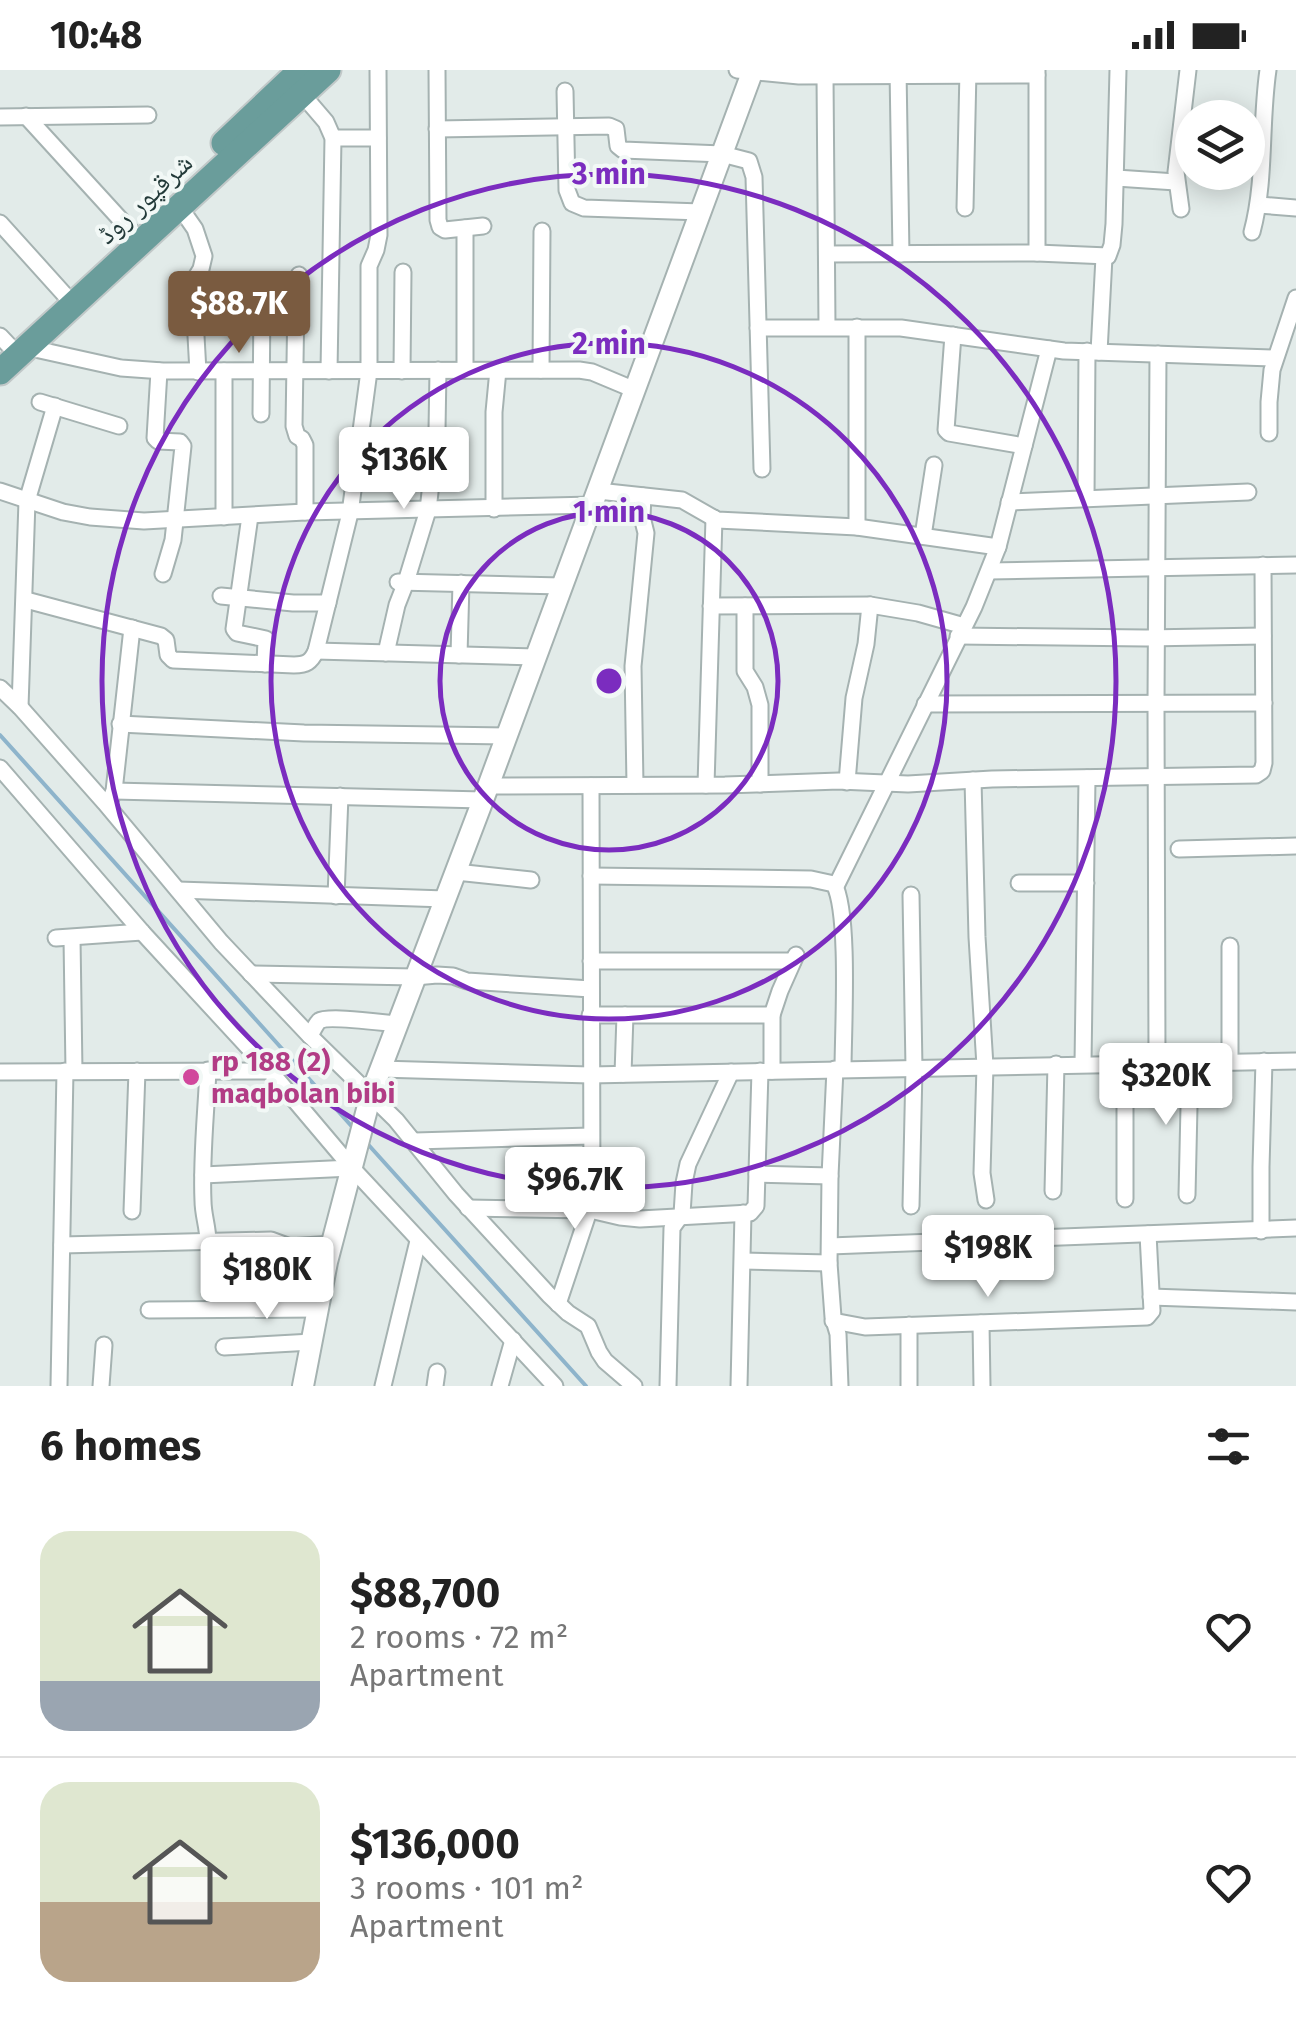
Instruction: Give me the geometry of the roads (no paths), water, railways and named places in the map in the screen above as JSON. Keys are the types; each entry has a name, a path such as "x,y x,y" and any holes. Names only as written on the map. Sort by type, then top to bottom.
{"main road":[{"name":"شرقپور روڈ","path":"8,351 302,82 328,70"},
{"name":"شرقپور روڈ","path":"136,236 180,206 302,82"}],"street":[{"path":"26,600 164,638 168,656 173,660 305,664 316,651 350,512 369,371 369,266 379,235 378,70"},
{"path":"438,70 438,220 442,229 483,226"},
{"path":"828,254 1109,254 1116,178 1118,70"},
{"path":"1185,100 1188,70"},
{"path":"1252,232 1260,205 1268,70"},
{"path":"303,1386 332,1244 380,1069 701,212 748,71 800,76 1037,72 1037,253"},
{"path":"898,73 901,254"},
{"path":"965,208 968,73"},
{"path":"826,76 827,327"},
{"path":"302,82 333,138 329,372"},
{"path":"565,91 568,196 574,205 701,212"},
{"path":"0,117 148,115"},
{"path":"26,116 136,236"},
{"path":"437,129 614,126 618,147 623,150 722,154 749,161 753,170 762,470"},
{"path":"333,138 378,138"},
{"path":"1116,178 1175,182"},
{"path":"1178,190 1182,209"},
{"path":"1260,205 1296,208"},
{"path":"180,206 195,228 204,256 194,278 198,372"},
{"path":"0,224 67,299"},
{"path":"465,228 465,370"},
{"path":"541,370 542,231"},
{"path":"1086,499 1093,352 1104,257"},
{"path":"402,272 402,371"},
{"path":"300,275 296,299 294,426 305,445 305,512"},
{"path":"1269,433 1275,358 1296,298"},
{"path":"193,300 296,299"},
{"path":"261,414 262,300"},
{"path":"856,526 857,327"},
{"path":"758,328 901,328 1049,349 1275,358"},
{"path":"953,334 946,430 1024,446"},
{"path":"840,1386 830,1263 830,1176 843,945 836,886 989,571 1049,349"},
{"path":"8,351 159,371 592,372 635,390"},
{"path":"1158,354 1158,1062"},
{"path":"386,653 402,582 428,510 438,370"},
{"path":"494,508 498,370"},
{"path":"159,371 154,438 180,442 183,446 173,540 164,574"},
{"path":"224,372 224,518"},
{"path":"20,707 27,500 47,404 119,426"},
{"path":"923,536 934,465"},
{"path":"0,491 63,512 144,521 305,512 494,508 643,496 682,500 714,518 856,526 998,547"},
{"path":"1010,502 1248,492"},
{"path":"635,786 632,694 646,533 643,496"},
{"path":"250,516 229,597 234,630 266,639 265,664"},
{"path":"706,785 714,518"},
{"path":"110,797 340,796 591,786 847,782 886,785 1260,773 1264,763 1263,565"},
{"path":"989,571 1296,565"},
{"path":"402,582 562,586"},
{"path":"458,655 461,583"},
{"path":"229,597 328,603"},
{"path":"711,606 870,605 918,613 961,631 1156,638 1264,636"},
{"path":"847,782 854,698 870,605"},
{"path":"746,606 744,671 755,687 760,705 760,784"},
{"path":"110,797 132,628"},
{"path":"316,651 536,657"},
{"path":"0,688 110,797 178,890 251,974 415,1141 468,1208 558,1304 588,1326 605,1361 634,1386"},
{"path":"925,704 1264,703"},
{"path":"120,724 304,733 507,736"},
{"path":"0,768 352,1168 555,1386"},
{"path":"1083,1064 1087,778"},
{"path":"973,780 985,1066 982,1173 986,1200"},
{"path":"558,1304 590,1210 591,786"},
{"path":"336,896 340,796"},
{"path":"1179,849 1296,846"},
{"path":"456,872 531,880"},
{"path":"591,876 812,879 836,886"},
{"path":"1019,883 1086,883"},
{"path":"178,890 445,899"},
{"path":"911,1206 912,895"},
{"path":"59,1386 70,1071 64,938 142,932"},
{"path":"1230,946 1230,1061"},
{"path":"468,1208 590,1210 640,1219 744,1214 756,1206 772,1015 795,957 590,961"},
{"path":"251,974 449,975 467,981 590,988"},
{"path":"590,1015 772,1015"},
{"path":"622,1074 625,1015"},
{"path":"310,1036 322,1020 398,1024"},
{"path":"1261,1231 1264,1061"},
{"path":"380,1069 590,1075 1296,1061"},
{"path":"1187,1196 1190,1062"},
{"path":"1125,1063 1125,1199"},
{"path":"1053,1190 1056,1064"},
{"path":"208,1070 202,1175 208,1242"},
{"path":"132,1211 136,1071"},
{"path":"0,1072 270,1072"},
{"path":"668,1386 672,1228 680,1217 688,1164 731,1072"},
{"path":"415,1141 591,1136"},
{"path":"202,1175 352,1168"},
{"path":"757,1174 830,1176"},
{"path":"739,1386 744,1214"},
{"path":"830,1246 1296,1228"},
{"path":"833,1322 865,1327 1147,1317 1151,1313 1148,1234"},
{"path":"62,1244 272,1240 290,1247 332,1244"},
{"path":"383,1386 418,1240"},
{"path":"744,1261 830,1263"},
{"path":"1151,1297 1296,1302"},
{"path":"149,1310 318,1308"},
{"path":"981,1323 982,1386"},
{"path":"908,1386 909,1326"},
{"path":"500,1386 513,1340"},
{"path":"224,1347 312,1342"},
{"path":"102,1386 104,1344"}],"waterway":[{"path":"0,735 355,1130"},
{"path":"365,1141 586,1386"}],"place":[{"name":"rp 188 (2) maqbolan bibi","path":"191,1077"}]}
